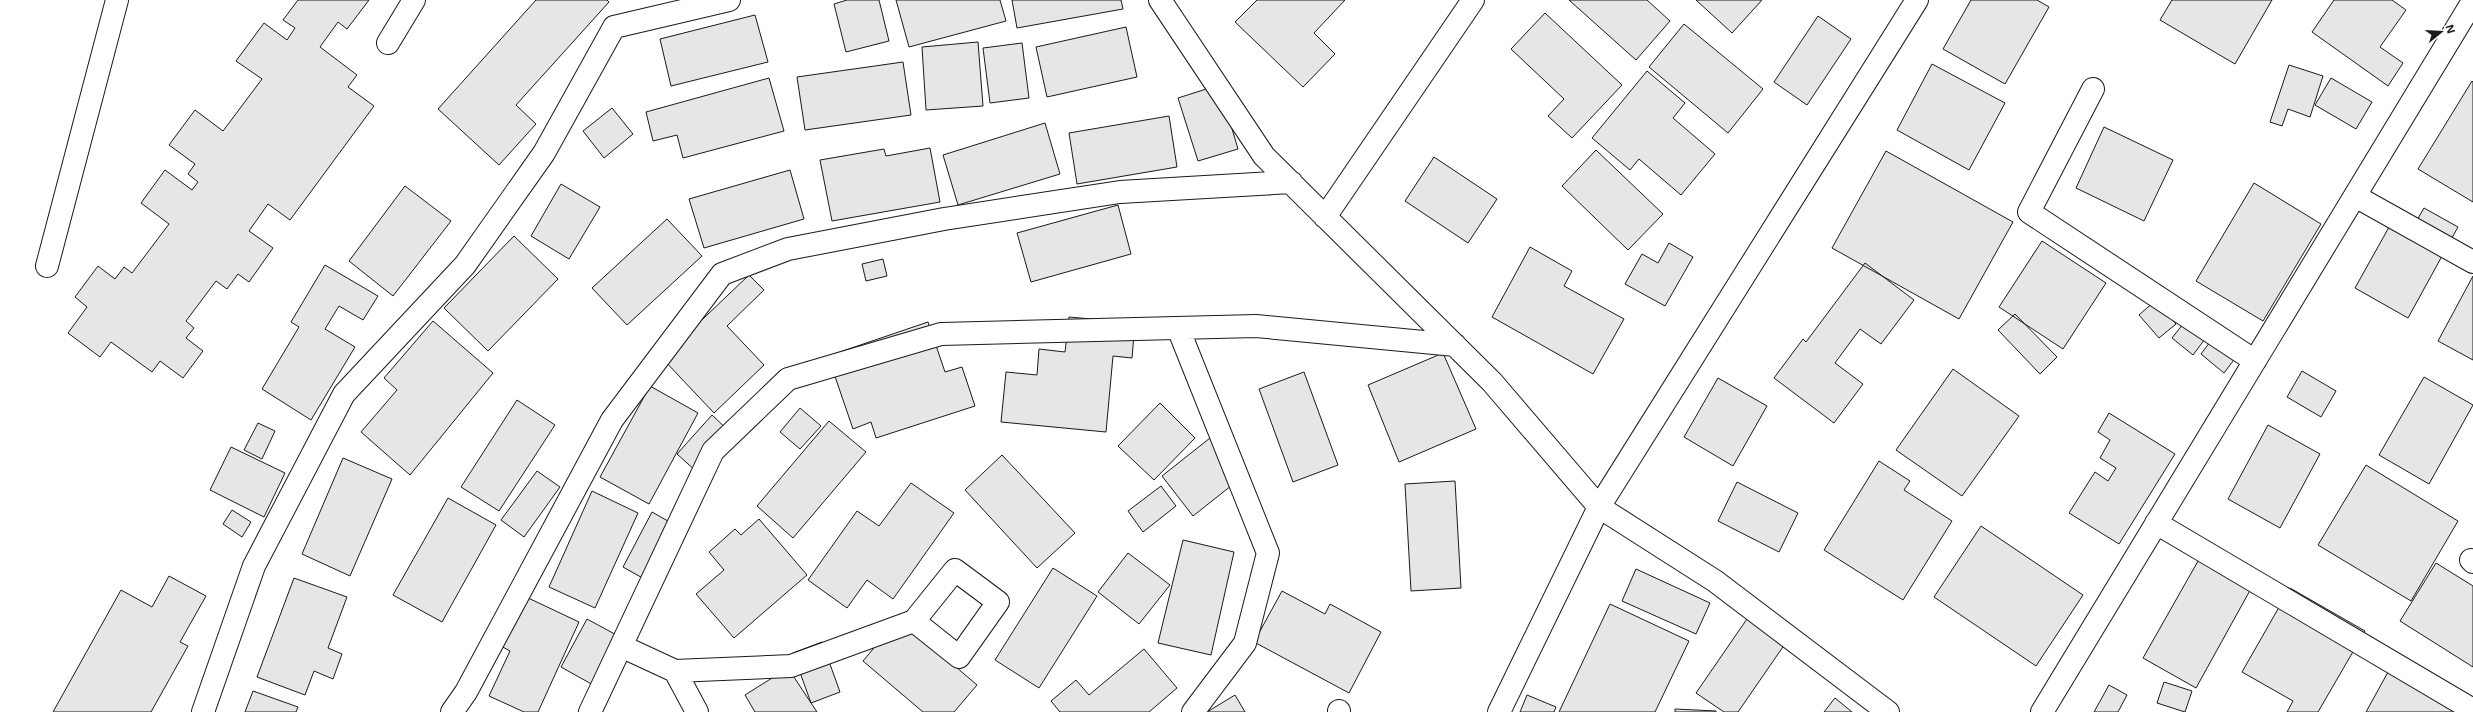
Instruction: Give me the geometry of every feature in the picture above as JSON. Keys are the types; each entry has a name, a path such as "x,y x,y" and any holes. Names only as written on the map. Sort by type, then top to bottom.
{"street":[{"path":"47,266 117,0"},
{"path":"388,43 414,0"},
{"path":"203,712 254,566 344,394 465,265 544,153 614,27 729,0"},
{"path":"1160,0 1264,156 1492,382 1599,507 1715,581 1888,712"},
{"path":"1326,217 1473,0"},
{"path":"1500,712 1599,507 1917,0"},
{"path":"2042,712 2473,1"},
{"path":"2093,89 2028,212 2255,360"},
{"path":"452,712 466,692 612,420 722,274 788,248 944,219 1120,192 1291,182"},
{"path":"2355,196 2473,262"},
{"path":"590,712 713,451 788,379 941,334 1256,326 1454,345"},
{"path":"1178,328 1268,553 1245,643 1193,712"},
{"path":"2156,523 2473,710"},
{"path":"621,646 674,671 790,666 914,621"},
{"path":"674,671 697,712"}],"building":[{"path":"298,0 369,0 347,29 338,22 320,47 357,75 348,87 374,106 290,220 268,204 249,231 273,248 249,282 238,274 227,289 216,281 186,321 194,328 186,338 203,351 183,378 160,361 152,372 111,342 100,357 68,333 87,307 75,297 98,266 115,279 124,267 132,273 169,224 141,203 165,170 192,190 198,182 188,174 195,164 169,145 195,110 223,131 262,79 236,61 264,23 287,40 295,28 283,20"},
{"path":"536,0 607,0 609,2 516,105 536,124 499,165 438,109"},
{"path":"847,0 879,0 889,41 846,52 834,4"},
{"path":"896,0 1000,0 1006,21 909,47"},
{"path":"1012,0 1121,0 1123,9 1017,28"},
{"path":"1257,0 1345,0 1314,33 1335,54 1303,87 1235,22"},
{"path":"1569,0 1647,0 1670,21 1636,60"},
{"path":"1696,0 1762,0 1732,33"},
{"path":"1971,0 2037,0 2049,7 2005,84 1943,49"},
{"path":"2172,0 2272,0 2235,64 2160,20"},
{"path":"2334,0 2392,0 2406,10 2380,47 2403,63 2388,86 2312,32"},
{"path":"1545,13 1622,85 1572,138 1548,116 1564,99 1511,49"},
{"path":"755,15 768,62 671,86 660,39"},
{"path":"1818,16 1851,39 1807,105 1774,82"},
{"path":"1684,24 1763,89 1728,133 1649,67"},
{"path":"1126,27 1137,77 1047,97 1036,47"},
{"path":"978,42 983,106 926,110 922,47"},
{"path":"1022,43 1029,98 990,103 983,48"},
{"path":"903,62 911,115 805,130 797,77"},
{"path":"1932,64 2005,103 1969,170 1897,130"},
{"path":"2289,65 2323,76 2310,117 2288,109 2282,126 2270,122"},
{"path":"1647,71 1685,103 1673,118 1715,154 1681,195 1639,159 1630,170 1592,138"},
{"path":"769,78 784,131 683,158 677,135 653,141 646,112"},
{"path":"2331,78 2372,102 2356,129 2315,105"},
{"path":"2472,81 2473,82 2473,202 2418,169"},
{"path":"1219,85 1238,149 1198,161 1178,98"},
{"path":"612,108 633,134 604,158 583,131"},
{"path":"1169,116 1177,167 1077,184 1069,133"},
{"path":"1045,123 1060,174 958,205 943,155"},
{"path":"2104,127 2173,160 2144,221 2076,188"},
{"path":"930,148 940,202 832,221 820,160 884,149 886,156"},
{"path":"1596,150 1663,214 1628,250 1562,186"},
{"path":"1886,151 2013,222 1959,319 1832,248"},
{"path":"1434,157 1497,199 1468,243 1405,201"},
{"path":"790,170 804,219 704,248 689,199"},
{"path":"2254,183 2321,224 2263,321 2196,281"},
{"path":"561,184 600,207 569,259 531,236"},
{"path":"405,186 451,221 393,296 349,261"},
{"path":"1118,205 1131,254 1031,282 1017,233"},
{"path":"2424,208 2458,227 2408,318 2355,288 2398,211 2416,222"},
{"path":"667,219 702,256 627,325 592,288"},
{"path":"514,236 558,279 488,351 444,308"},
{"path":"2042,241 2106,283 2063,349 1999,307"},
{"path":"1669,243 1693,257 1665,306 1625,284 1642,254 1658,263"},
{"path":"1530,247 1572,271 1564,286 1624,319 1593,374 1492,317"},
{"path":"883,259 887,276 866,281 862,264"},
{"path":"1865,263 1914,300 1881,344 1860,329 1835,363 1863,384 1834,423 1774,378 1803,339 1806,342"},
{"path":"325,265 378,296 363,320 339,306 325,329 355,347 311,420 262,389 299,327 291,322"},
{"path":"749,275 764,290 727,326 764,365 714,413 662,358"},
{"path":"2473,276 2473,360 2438,341"},
{"path":"2156,300 2176,324 2159,338 2139,315"},
{"path":"2015,314 2057,357 2040,374 1998,330"},
{"path":"2190,315 2211,331 2193,355 2172,338"},
{"path":"1069,317 1135,323 1132,358 1113,356 1106,432 1001,422 1006,372 1037,375 1039,349 1065,352"},
{"path":"433,321 493,373 410,475 361,432 397,390 384,378"},
{"path":"928,322 945,372 962,367 975,406 876,438 871,422 853,429 828,356"},
{"path":"2213,338 2236,357 2224,373 2201,354"},
{"path":"1443,353 1476,429 1399,462 1368,385"},
{"path":"1953,369 2019,416 1962,496 1896,450"},
{"path":"2302,371 2336,391 2321,417 2287,397"},
{"path":"1304,372 1338,465 1293,482 1259,389"},
{"path":"2424,377 2473,405 2429,484 2379,455"},
{"path":"1718,378 1767,406 1733,466 1684,437"},
{"path":"650,386 698,413 649,504 600,477"},
{"path":"517,400 555,425 499,511 461,487"},
{"path":"1160,403 1195,438 1154,480 1118,446"},
{"path":"800,408 821,426 800,449 780,432"},
{"path":"2109,413 2175,454 2119,544 2069,513 2095,472 2108,481 2116,468 2100,458 2110,440 2098,432"},
{"path":"712,415 732,434 697,472 677,454"},
{"path":"829,421 866,452 793,538 757,506"},
{"path":"258,423 275,431 262,459 244,450"},
{"path":"2268,425 2320,454 2280,528 2228,499"},
{"path":"1210,438 1241,478 1193,516 1162,476"},
{"path":"231,447 285,473 264,517 210,490"},
{"path":"1002,455 1075,533 1037,568 965,490"},
{"path":"343,458 392,479 350,576 302,554"},
{"path":"1879,461 1910,481 1904,490 1952,521 1903,600 1824,550"},
{"path":"2366,465 2458,521 2411,601 2318,545"},
{"path":"537,471 560,487 524,537 501,520"},
{"path":"1455,481 1461,588 1411,591 1405,484"},
{"path":"1737,482 1798,513 1779,552 1718,521"},
{"path":"911,483 954,513 893,599 867,580 847,608 808,580 857,511 879,526"},
{"path":"1161,486 1176,506 1143,532 1128,511"},
{"path":"592,491 638,513 595,608 549,587"},
{"path":"448,498 496,525 442,622 393,595"},
{"path":"232,510 251,522 242,537 223,524"},
{"path":"652,512 675,525 646,580 623,567"},
{"path":"759,519 807,575 734,638 696,594 724,570 709,552 735,529 741,535"},
{"path":"1981,526 2083,595 2036,666 1934,597"},
{"path":"1183,540 1234,552 1211,655 1158,643"},
{"path":"2206,547 2258,576 2196,688 2143,658"},
{"path":"1128,553 1170,585 1139,624 1098,592"},
{"path":"2436,563 2473,586 2473,667 2400,621"},
{"path":"1053,568 1097,596 1039,688 995,660"},
{"path":"1636,569 1710,603 1696,634 1622,601"},
{"path":"169,576 206,596 180,642 188,646 151,712 53,712 121,590 152,607"},
{"path":"294,578 347,597 328,648 342,654 333,679 314,671 305,695 257,677"},
{"path":"2290,588 2365,631 2318,712 2287,712 2293,701 2242,672"},
{"path":"1282,591 1325,614 1330,604 1381,632 1349,693 1254,642"},
{"path":"524,596 579,622 538,712 524,712 489,696 510,651 501,646"},
{"path":"1610,604 1689,641 1655,712 1559,712"},
{"path":"1749,616 1787,641 1738,712 1724,712 1696,693"},
{"path":"899,618 977,685 954,712 923,712 863,661"},
{"path":"587,619 622,638 595,686 561,667"},
{"path":"822,642 840,692 811,703 793,653"},
{"path":"1144,649 1177,688 1149,712 1060,712 1051,701 1076,680 1089,695"},
{"path":"2393,663 2456,712 2366,712"},
{"path":"788,668 817,712 755,712 745,695"},
{"path":"2164,682 2192,691 2185,712 2157,703"},
{"path":"2109,685 2127,695 2118,712 2094,712"},
{"path":"253,691 298,707 296,712 245,712"},
{"path":"1235,695 1245,712 1207,712"},
{"path":"1527,695 1556,707 1554,712 1520,712"},
{"path":"1835,698 1852,712 1824,712"},
{"path":"1675,709 1716,711 1716,712 1675,712"}]}
